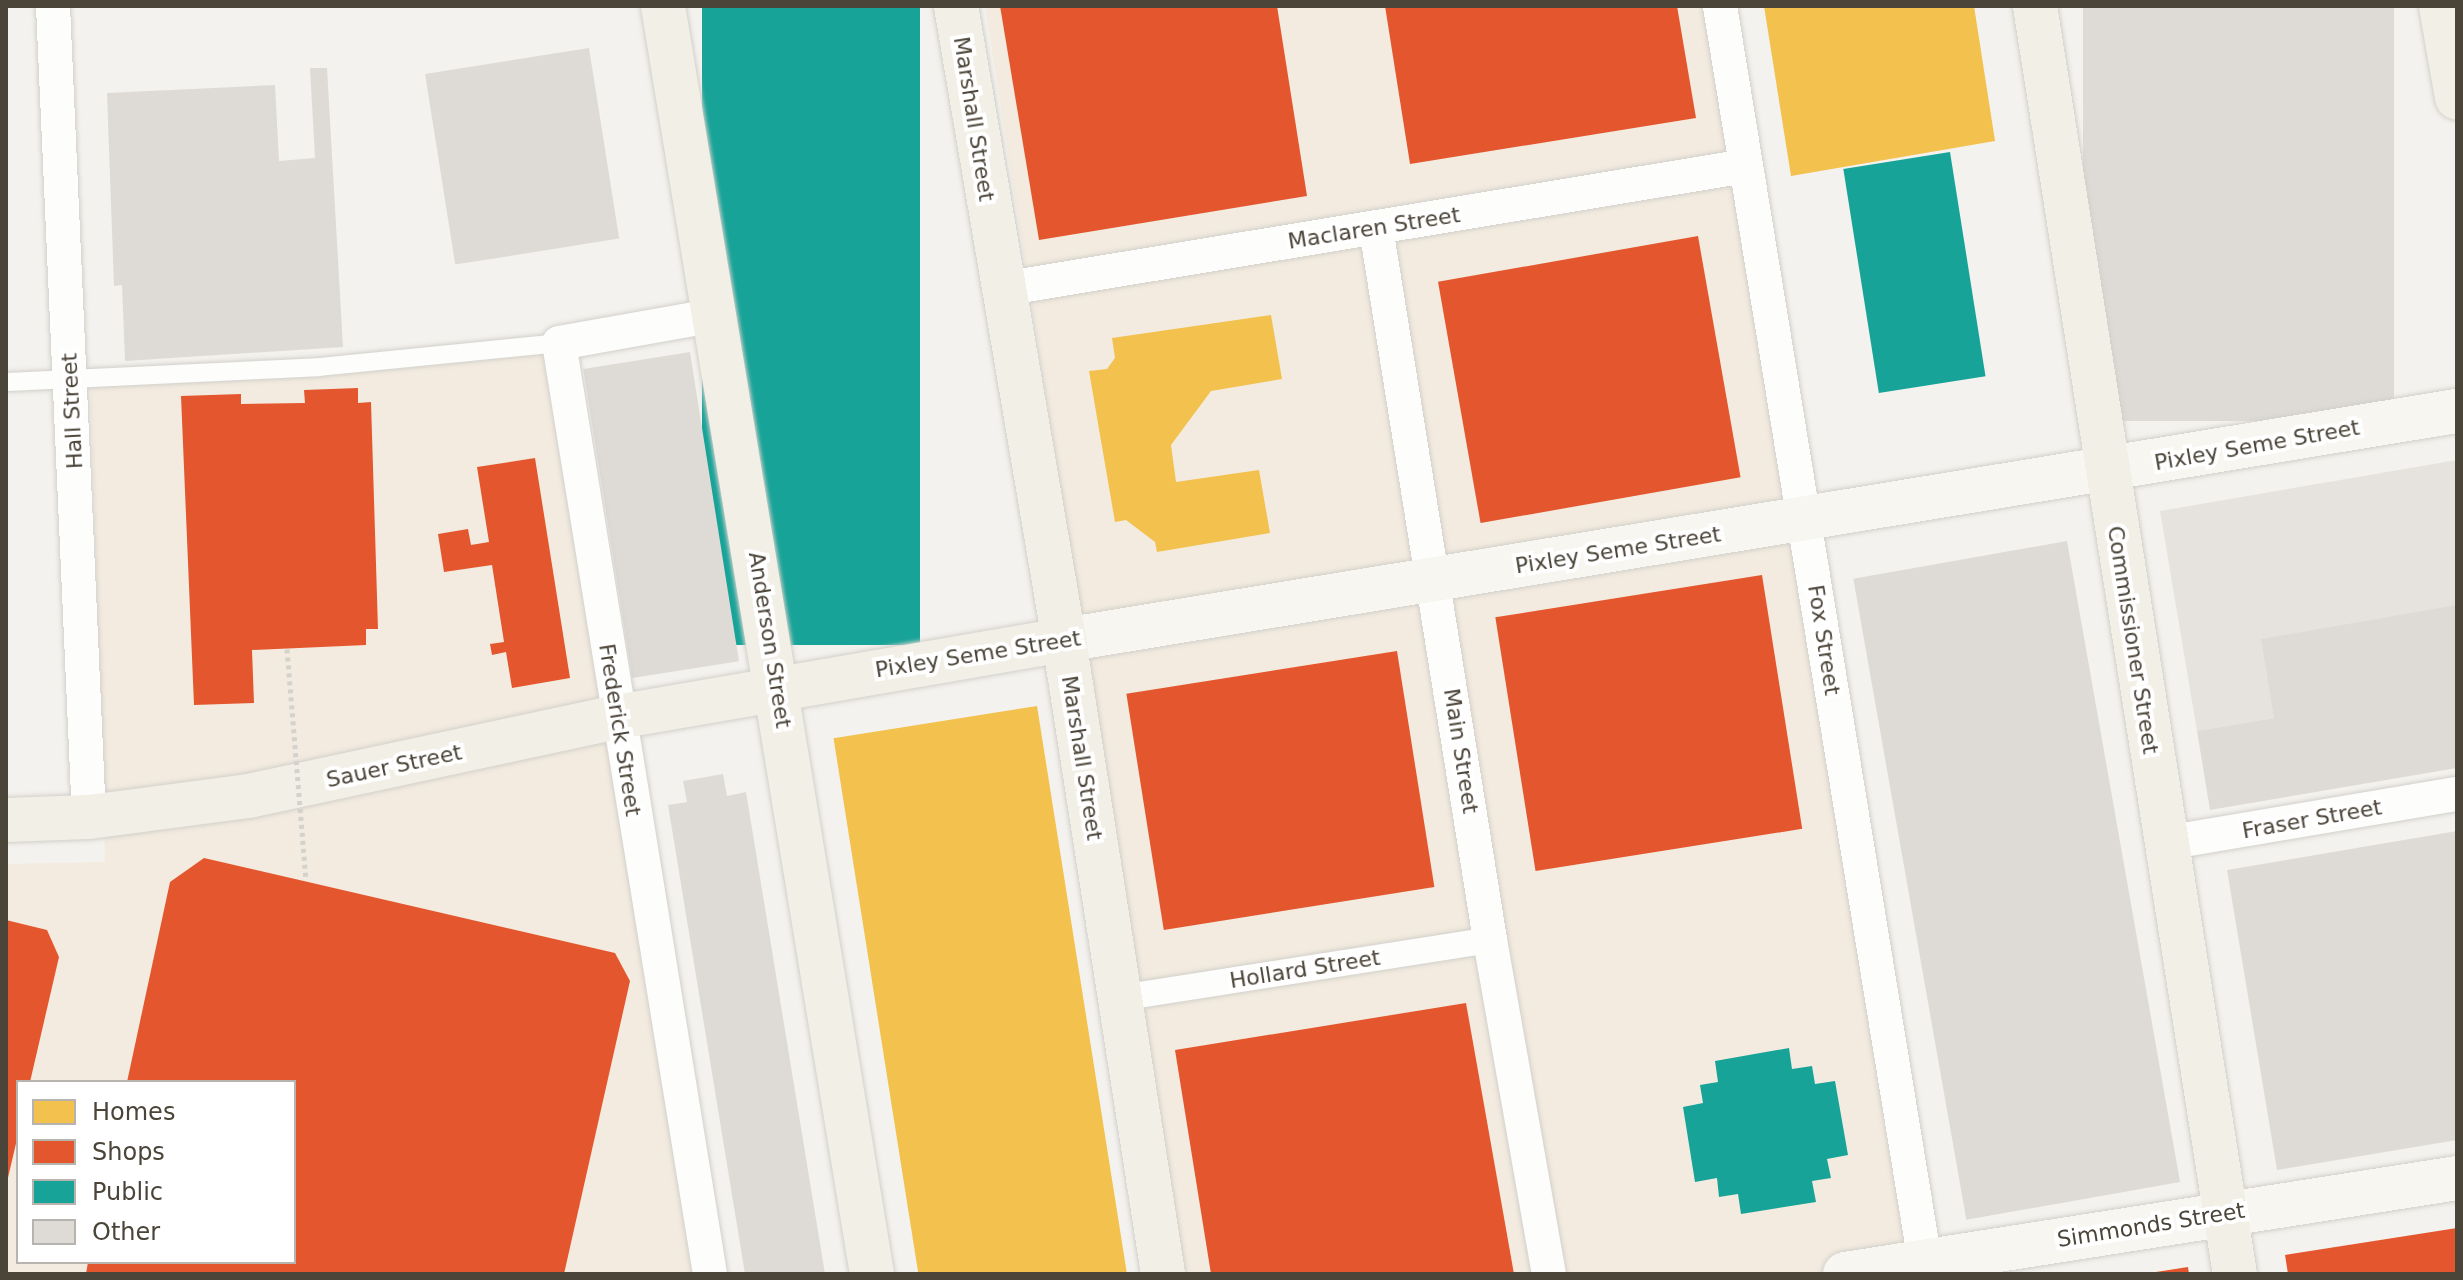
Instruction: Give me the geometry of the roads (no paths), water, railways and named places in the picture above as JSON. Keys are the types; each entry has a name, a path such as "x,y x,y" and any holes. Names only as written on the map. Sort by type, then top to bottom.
{"main road":[{"name":"Anderson Street","path":"663,6 778,686 872,1274"},
{"name":"Marshall Street","path":"956,6 1064,640 1163,1274"},
{"name":"Commissioner Street","path":"2035,6 2105,470 2235,1274"},
{"path":"2441,6 2457,98"},
{"name":"Pixley Seme Street","path":"778,686 1435,581 2457,411"},
{"name":"Sauer Street","path":"6,820 89,817 249,796 617,717 778,686"},
{"name":"Simmonds Street","path":"1845,1274 1926,1268 2225,1212 2457,1178"}],"street":[{"name":"Hall Street","path":"53,6 89,817"},
{"name":"Fox Street","path":"1720,6 1926,1268"},
{"name":"Maclaren Street","path":"1002,289 1746,166"},
{"name":"Main Street","path":"1376,228 1435,581 1490,940 1549,1274"},
{"path":"559,343 716,315"},
{"name":"Frederick Street","path":"559,343 617,717 710,1274"},
{"name":"Fraser Street","path":"2166,843 2457,794"},
{"name":"Hollard Street","path":"1120,998 1490,940"}],"lane":[{"path":"6,382 319,367 559,343"}]}
